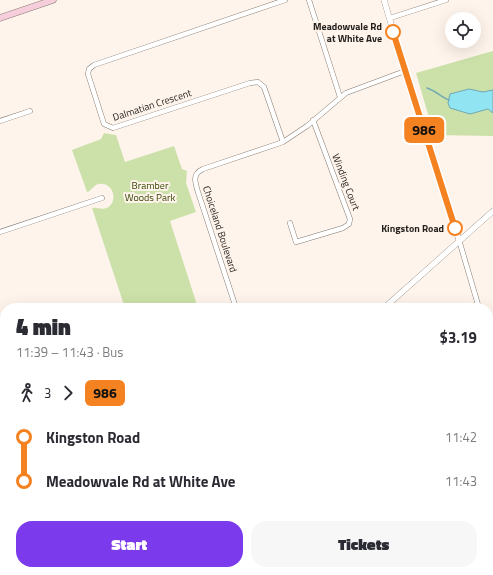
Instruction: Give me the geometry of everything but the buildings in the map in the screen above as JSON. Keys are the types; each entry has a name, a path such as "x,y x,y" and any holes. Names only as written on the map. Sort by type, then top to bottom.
{"main road":[{"path":"0,18 53,0"}],"street":[{"name":"Dalmatian Crescent","path":"283,142 264,87 258,82 250,83 113,128 104,124 88,74 89,69 94,65 284,0"},
{"path":"309,0 340,97"},
{"path":"384,0 478,303"},
{"path":"390,18 446,0"},
{"name":"Choiceland Boulevard","path":"234,303 198,192 195,175 203,169 283,142 313,120 340,97 405,71"},
{"path":"0,121 30,111"},
{"name":"Winding Court","path":"290,223 296,242 344,228 349,224 350,220 313,120"},
{"path":"0,232 102,198"},
{"path":"390,303 493,211"}],"green space":[{"path":"493,51 493,136 434,135 416,73"},
{"name":"Bramber Woods Park","path":"104,133 116,135 125,162 174,146 182,169 187,171 186,183 196,212 170,221 196,303 123,303 92,208 107,208 113,201 113,193 108,186 104,184 99,184 87,192 72,150 101,139"}],"water":[{"path":"469,89 483,92 493,90 493,113 488,109 470,114 450,108 448,103 450,94"}],"waterway":[{"path":"427,88 449,100"}],"bus line":[{"name":"986","path":"393,32 455,228"}],"place":[{"name":"Meadowvale Rd at White Ave","path":"393,32"},
{"name":"Kingston Road","path":"455,228"}]}
